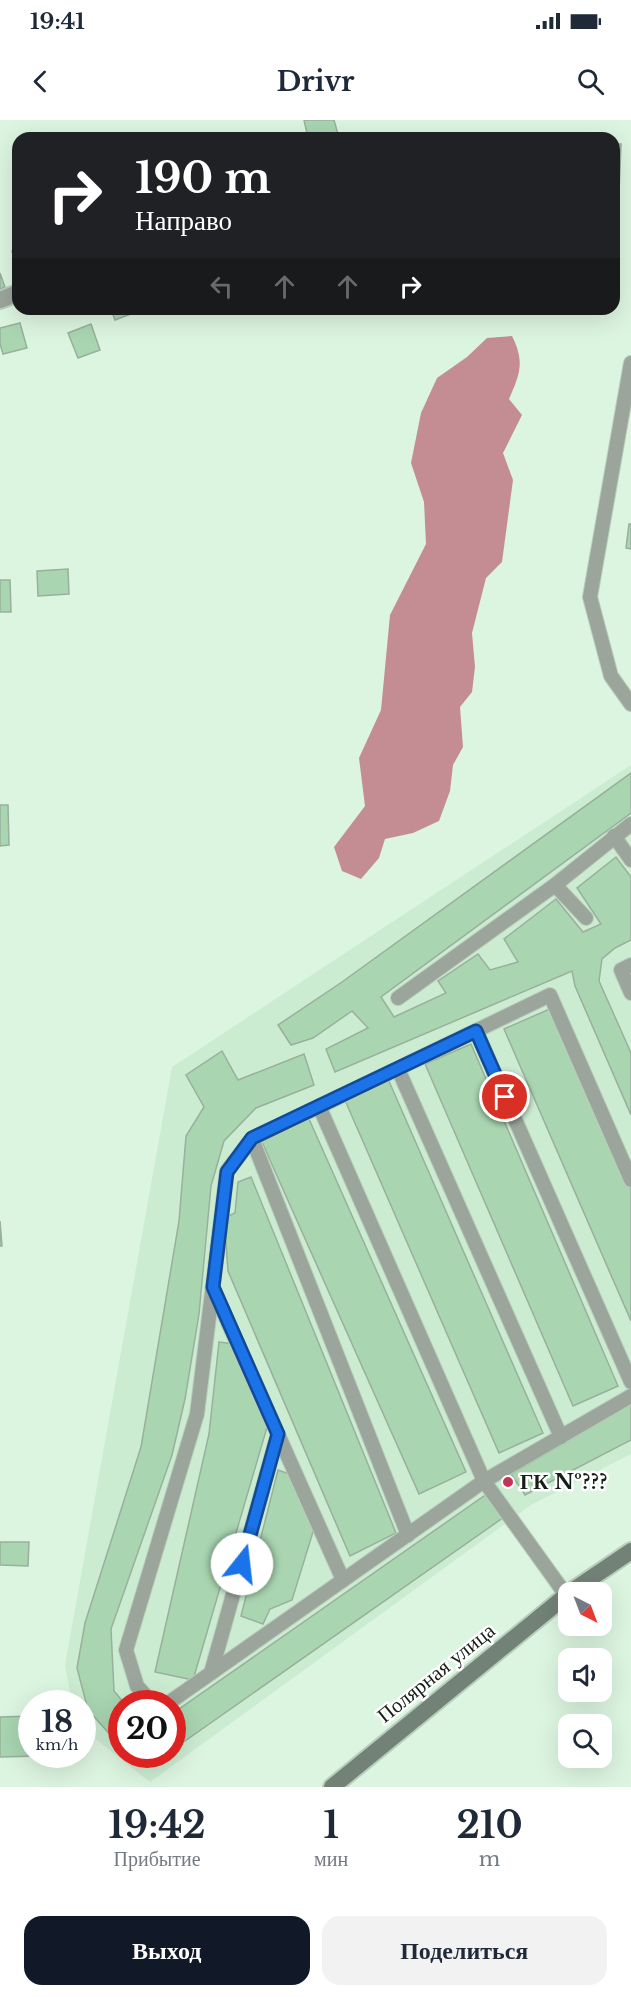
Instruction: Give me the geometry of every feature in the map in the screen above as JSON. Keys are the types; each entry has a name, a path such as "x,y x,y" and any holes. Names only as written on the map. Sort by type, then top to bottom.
{"main road":[{"name":"Полярная улица","path":"586,1582 631,1551"},
{"name":"Полярная улица","path":"332,1787 558,1602"}],"lane":[{"path":"631,363 590,597 611,676 631,704"},
{"path":"398,998 555,885 631,824"},
{"path":"614,836 631,860"},
{"path":"555,885 586,918"},
{"path":"631,966 621,970 631,993"},
{"path":"141,1690 137,1686 126,1650 197,1414 227,1172 252,1138 550,995 631,1180"},
{"path":"476,1031 631,1382"},
{"path":"398,1069 561,1437"},
{"path":"319,1106 484,1481 559,1582"},
{"path":"252,1138 408,1535"},
{"path":"213,1287 343,1580"},
{"path":"186,1691 484,1481 631,1396"},
{"path":"212,1673 278,1434"}],"shaded area":[{"path":"512,336 519,353 520,368 509,399 522,415 503,453 513,480 502,562 486,578 472,633 475,667 472,692 460,707 463,747 453,765 450,791 439,821 413,833 385,839 379,858 361,879 342,871 334,847 365,806 359,758 381,710 390,615 426,544 424,502 411,463 421,413 437,378 467,357 487,338"},
{"path":"631,765 631,1454 531,1505 186,1756 186,1690 108,1690 108,1749 96,1739 96,1690 69,1690 65,1665 172,1067"},
{"path":"132,1768 169,1768 150,1782"}],"building":[{"path":"304,120 334,120 337,132 307,132"},
{"path":"0,273 5,287 0,289"},
{"path":"113,315 128,315 115,320"},
{"path":"20,323 27,348 3,354 0,344 0,328"},
{"path":"91,324 100,350 78,358 68,333"},
{"path":"629,524 631,524 631,549 626,548"},
{"path":"68,569 69,594 38,596 37,571"},
{"path":"0,580 10,580 11,612 0,612"},
{"path":"631,773 631,813 381,997 394,1017 446,993 438,981 478,954 490,970 518,962 504,939 556,899 583,932 601,924 577,888 616,857 631,877 631,940 615,948 602,959 599,981 631,1053 631,1115 575,986 572,971 335,1072 326,1049 368,1028 352,1011 313,1038 291,1045 278,1025 342,982"},
{"path":"0,805 8,805 9,845 0,846"},
{"path":"552,1008 631,1189 631,1321 504,1029"},
{"path":"471,1044 618,1386 573,1406 425,1064"},
{"path":"222,1051 238,1080 304,1054 314,1085 256,1108 224,1141 211,1186 199,1314 185,1399 172,1455 111,1629 114,1690 108,1690 108,1732 96,1719 96,1690 83,1690 77,1668 85,1623 141,1447 179,1221 186,1136 204,1107 186,1075"},
{"path":"388,1079 543,1433 499,1453 344,1098"},
{"path":"309,1119 466,1472 419,1494 261,1140"},
{"path":"251,1177 396,1533 350,1556 228,1271 224,1218 235,1213 238,1182"},
{"path":"0,1221 2,1246 0,1246"},
{"path":"219,1342 241,1345 270,1417 193,1680 155,1672 209,1434"},
{"path":"631,1404 631,1440 525,1495 511,1474"},
{"path":"278,1470 295,1476 310,1504 313,1532 292,1600 270,1609 263,1624 241,1616"},
{"path":"491,1491 507,1515 186,1740 186,1704"},
{"path":"0,1542 29,1542 28,1566 0,1565"},
{"path":"18,1716 18,1757 0,1757 0,1717"}],"place":[{"name":"ГК №???","path":"508,1482"}],"route":[{"path":"242,1564 278,1434 213,1287 227,1172 252,1138 476,1031 505,1097"}]}
